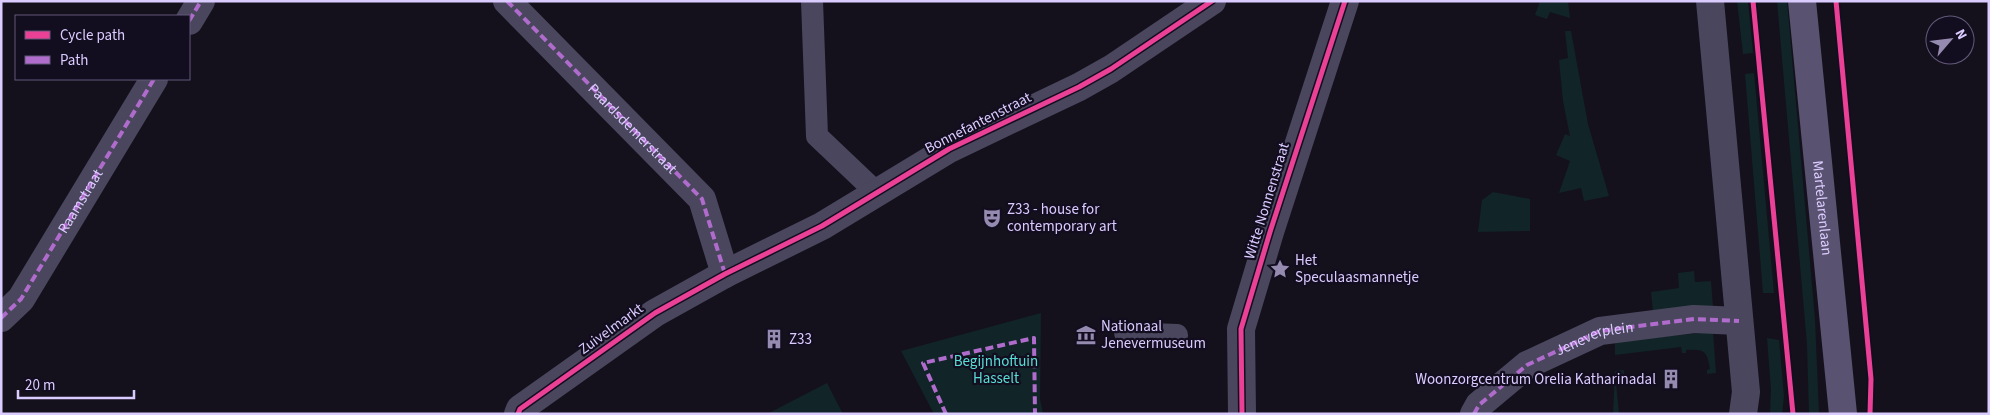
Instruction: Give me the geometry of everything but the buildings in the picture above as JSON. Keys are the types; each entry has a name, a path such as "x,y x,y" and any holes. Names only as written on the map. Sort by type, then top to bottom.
{"main road":[{"name":"Martelarenlaan","path":"1802,1 1843,414"}],"street":[{"path":"190,19 201,1"},
{"name":"Paardsdemerstraat","path":"507,1 702,199 725,274"},
{"name":"Bonnefantenstraat","path":"725,274 822,226 949,148 1079,87 1111,69 1212,1"},
{"name":"Witte Nonnenstraat","path":"1242,414 1234,330 1270,232 1345,1"},
{"path":"1710,1 1746,392 1743,414"},
{"name":"Raamstraat","path":"1,318 21,299 153,80"},
{"name":"Zuivelmarkt","path":"518,414 520,409 655,313 725,274"},
{"name":"Jeneverplein","path":"1474,414 1479,405 1527,365 1600,331 1694,319 1740,321"}],"lane":[{"path":"812,1 817,136 877,193"},
{"path":"1125,333 1177,336"}],"green space":[{"path":"1540,1 1568,1 1570,18 1550,12 1547,19 1535,15"},
{"path":"1737,1 1748,1 1753,53 1743,54"},
{"path":"1777,1 1787,1 1815,319 1819,414 1809,414 1807,345"},
{"path":"1565,31 1571,31 1588,124 1609,196 1584,201 1581,188 1559,193 1570,161 1556,155 1565,134 1570,136 1563,101 1559,60 1568,58"},
{"path":"1754,73 1774,293 1763,293 1745,74"},
{"path":"1493,192 1530,199 1530,231 1478,232 1482,200"},
{"path":"1694,271 1695,282 1711,281 1713,307 1653,312 1651,292 1679,288 1678,273"},
{"name":"Begijnhoftuin Hasselt","path":"1041,313 1040,399 1043,414 934,414 901,351"},
{"path":"1713,332 1716,373 1707,374 1707,370 1710,369 1708,358 1704,352 1686,350 1686,353 1682,353 1681,347 1615,355 1615,341"},
{"path":"1767,338 1779,340 1784,396 1782,414 1770,414 1771,389"},
{"path":"1624,370 1625,382 1616,383 1619,414 1613,414 1615,371"},
{"path":"827,383 843,414 767,414"}],"marked path":[{"path":"190,19 201,1"},
{"path":"507,1 702,199 725,274"},
{"path":"1,318 21,299 153,80"},
{"path":"1474,414 1479,405 1527,365 1600,331 1694,319 1739,321"},
{"path":"946,414 923,363 1034,338 1035,414"}],"cycle path":[{"path":"518,414 520,409 655,313 725,274 822,226 949,149 1079,87 1111,69 1212,1"},
{"path":"1242,414 1241,329 1270,232 1345,1"},
{"path":"1753,1 1793,414"},
{"path":"1836,1 1871,379 1870,414"}],"place":[{"name":"Z33 - house for contemporary art","path":"992,218"},
{"name":"Het Speculaasmannetje","path":"1280,269"},
{"name":"Nationaal Jenevermuseum","path":"1086,335"},
{"name":"Z33","path":"774,339"},
{"name":"Woonzorgcentrum Orelia Katharinadal","path":"1671,379"}]}
